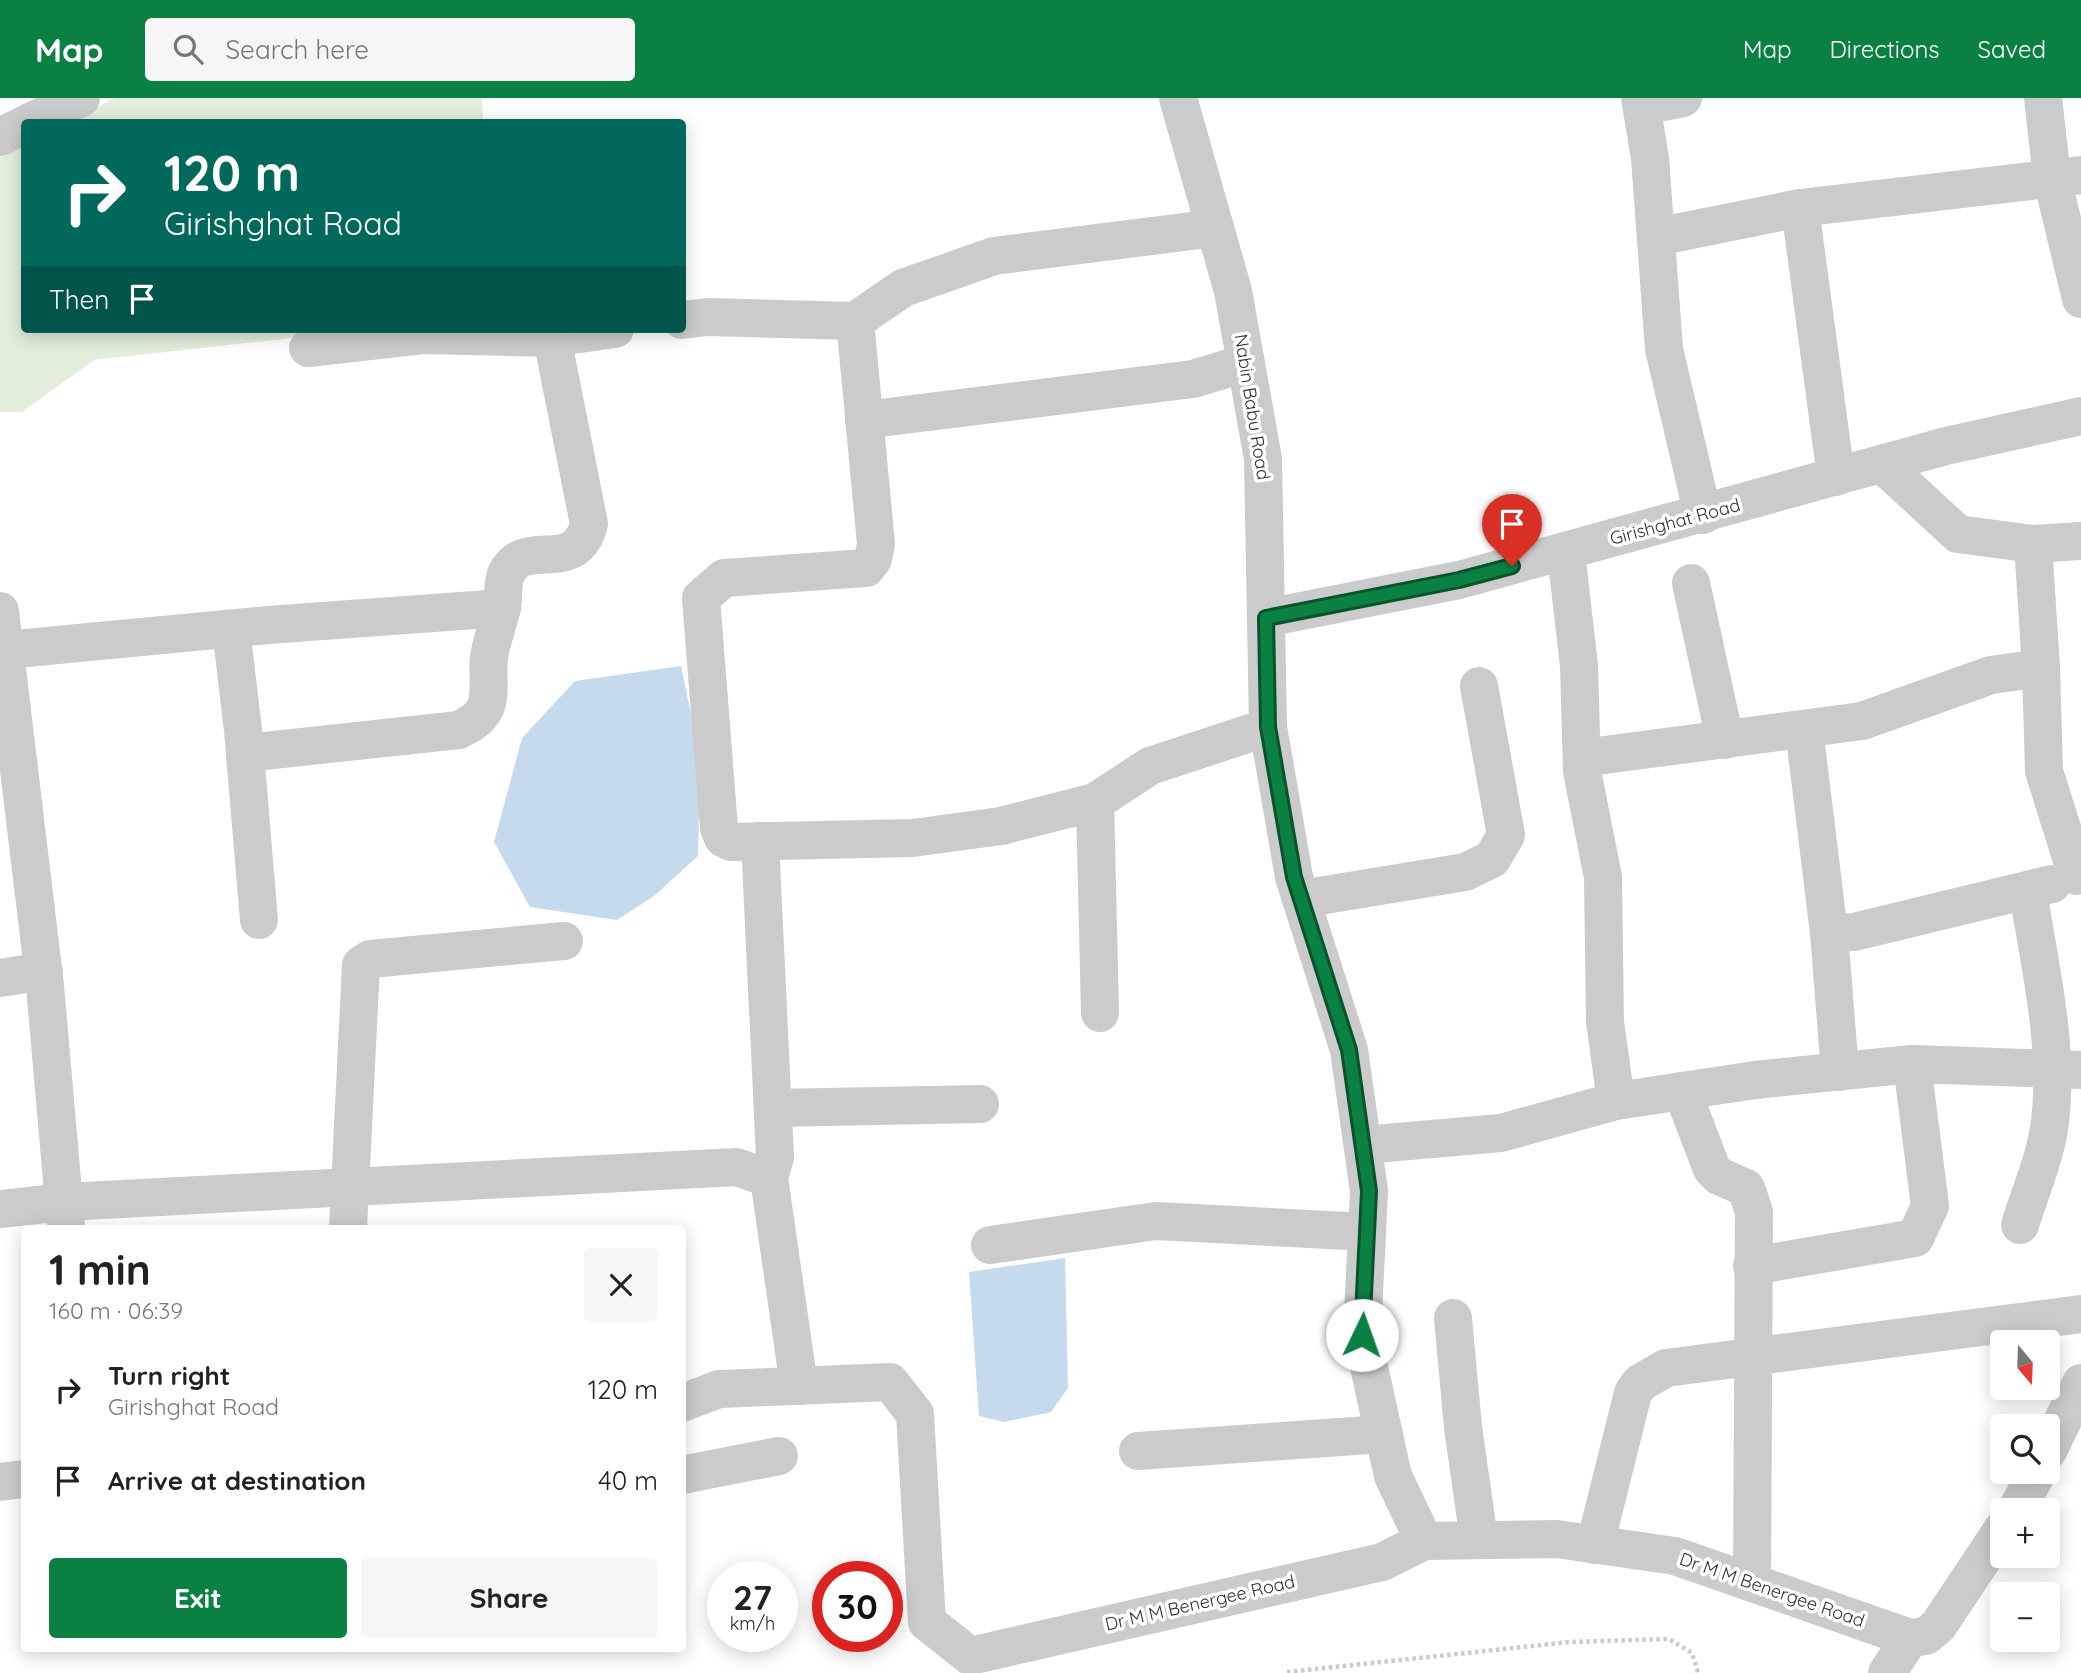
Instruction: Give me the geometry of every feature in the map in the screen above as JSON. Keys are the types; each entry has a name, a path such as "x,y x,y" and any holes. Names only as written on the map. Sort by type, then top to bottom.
{"street":[{"path":"30,116 81,98"},
{"name":"Nabin Babu Road","path":"1178,98 1233,291 1263,458 1268,727 1294,877 1349,1050 1369,1191 1362,1335 1393,1476 1423,1541"},
{"path":"1684,98 1641,102 1650,158 1664,349 1703,515"},
{"path":"2043,98 2067,176 2067,231 2081,299"},
{"path":"0,137 21,122"},
{"path":"1656,237 1800,208 2067,176"},
{"path":"1800,208 1836,477"},
{"path":"686,320 708,317 855,321 903,288 994,256 1215,228"},
{"path":"855,321 876,544 873,559 866,568 724,578 701,598 719,828 723,838 732,842 913,838 1001,826 1095,802 1150,766 1268,727"},
{"path":"308,348 423,335 552,338 583,333"},
{"path":"245,753 459,730 476,721 486,705 489,657 502,608 506,574 518,561 531,555 573,551 584,541 589,524 552,338"},
{"path":"864,420 1193,379 1246,363"},
{"name":"Girishghat Road","path":"1266,618 1459,580 1882,464 2081,416"},
{"path":"1882,464 1958,534 2033,544 2081,541"},
{"path":"1829,933 1854,932 2028,892 2079,876 2044,771 2033,544"},
{"path":"1566,552 1579,666 1582,758 1603,877 1605,1022 1616,1101"},
{"path":"1691,583 1725,740"},
{"path":"4,664 231,629 502,608"},
{"path":"0,611 4,664 44,971 65,1215"},
{"path":"231,629 245,753 258,920"},
{"path":"1582,758 1862,721 1991,675 2041,668"},
{"path":"1301,899 1465,872 1492,859 1506,835 1479,686"},
{"path":"1804,729 1829,933 1840,1072"},
{"path":"1095,802 1100,1013"},
{"path":"760,841 774,1108 775,1157 769,1178 799,1386"},
{"path":"2020,1225 2066,1069 2045,991 2028,892"},
{"path":"348,1225 361,965 370,959 564,941"},
{"path":"0,978 44,971"},
{"path":"1363,1145 1501,1133 1616,1101 1912,1064 2066,1069"},
{"path":"1752,1266 1914,1238 1930,1206 1912,1064"},
{"path":"1682,1091 1712,1169 1718,1176 1746,1188 1752,1197 1752,1583"},
{"path":"774,1108 979,1104"},
{"path":"0,1209 65,1215 348,1187 736,1167 769,1178"},
{"path":"990,1245 1156,1221 1367,1232"},
{"path":"1595,1545 1633,1393 1640,1383 1666,1368 2081,1314"},
{"path":"1453,1318 1463,1427 1479,1540"},
{"name":"Dr M M Benergee Road","path":"686,1401 719,1389 890,1382 915,1414 927,1622 970,1656 1381,1562 1423,1541 1557,1539 1675,1556 1918,1637"},
{"path":"2060,1427 2081,1384"},
{"path":"1138,1451 1384,1434"},
{"path":"686,1474 779,1456"},
{"path":"0,1482 21,1479"},
{"path":"1887,1673 1918,1637 1938,1626 1990,1548"}],"path":[{"path":"1287,1672 1570,1642 1669,1639 1692,1653 1698,1673"}],"green space":[{"path":"115,98 482,98 483,119 73,119"},
{"path":"21,146 21,333 309,333 283,339 94,360 22,412 0,412 0,157"}],"water":[{"path":"681,666 700,757 698,856 654,896 617,920 530,907 494,842 522,738 575,681"},
{"path":"1065,1258 1068,1388 1051,1412 1004,1422 979,1416 969,1272"}],"route":[{"path":"1362,1335 1369,1191 1349,1050 1294,877 1268,727 1266,618 1459,580 1512,566"}]}
